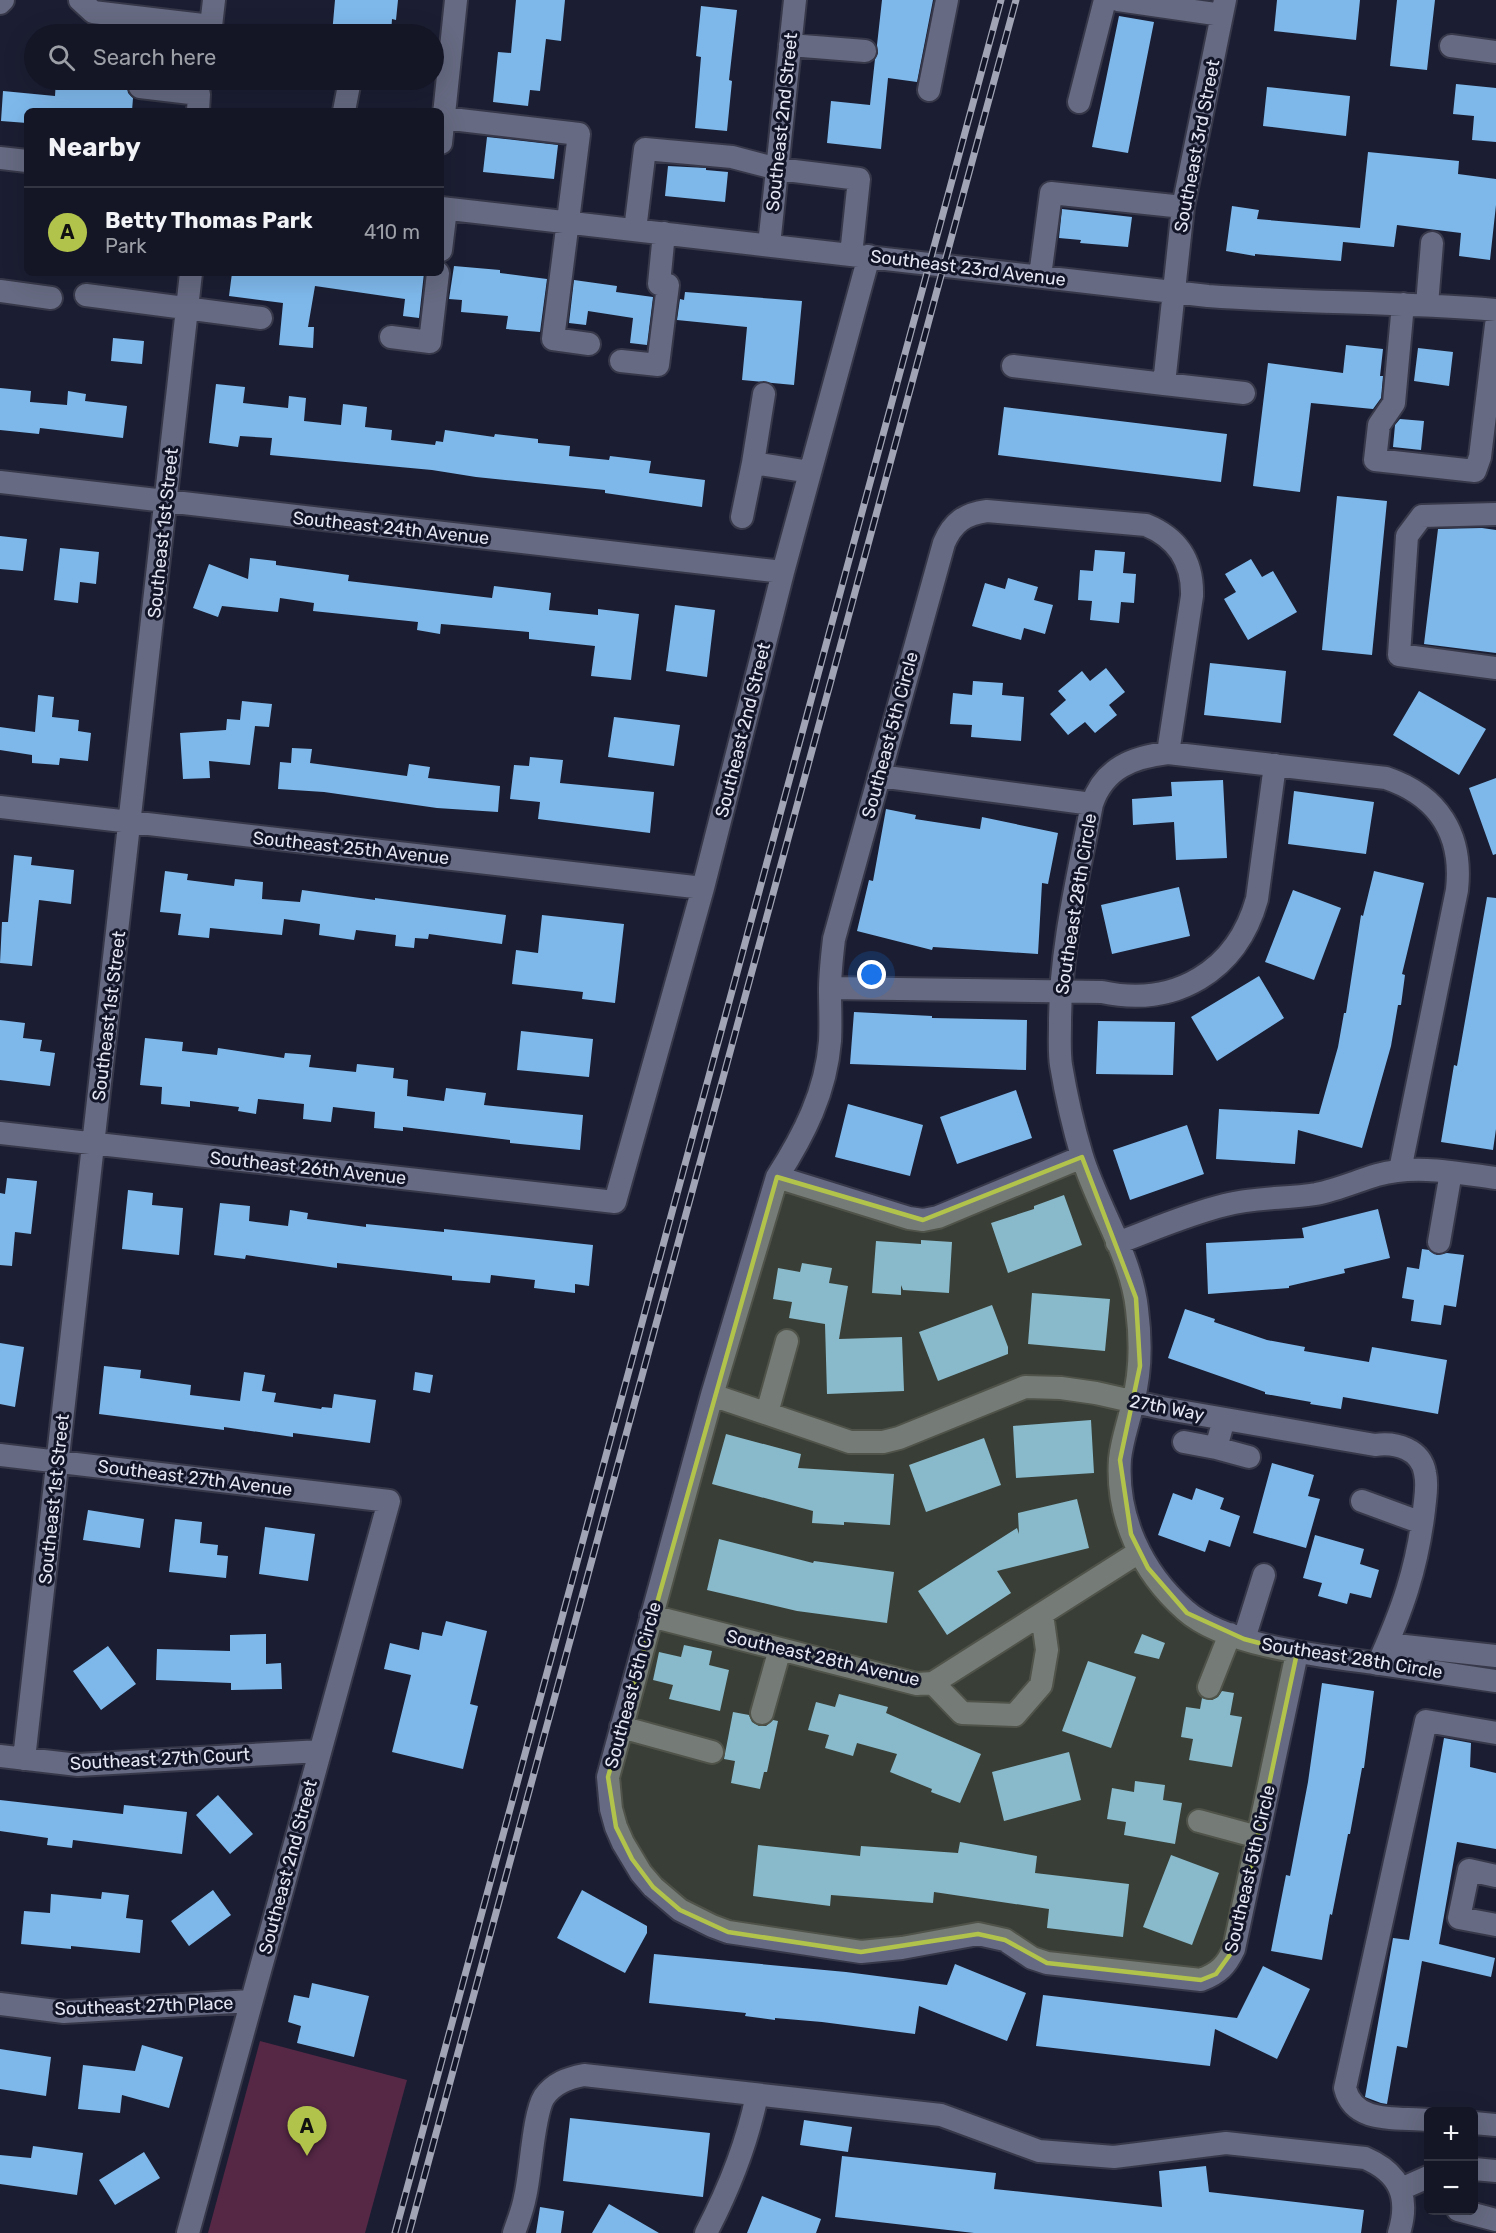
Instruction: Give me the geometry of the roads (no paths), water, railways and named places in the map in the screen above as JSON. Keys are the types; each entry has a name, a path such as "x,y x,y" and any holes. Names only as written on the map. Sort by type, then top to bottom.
{"street":[{"path":"80,0 93,12 187,24"},
{"path":"211,24 214,0"},
{"path":"444,109 456,0"},
{"name":"Southeast 2nd Street","path":"769,245 795,0"},
{"path":"929,90 946,0"},
{"path":"1079,102 1105,0"},
{"path":"1118,0 1224,8"},
{"name":"Southeast 3rd Street","path":"1164,384 1172,292 1183,207 1224,8"},
{"path":"790,45 866,51"},
{"path":"1451,46 1496,52"},
{"path":"165,90 199,94 198,108"},
{"path":"345,108 348,90"},
{"path":"444,118 579,134 553,339 589,344"},
{"path":"635,230 645,149 732,157 778,169"},
{"path":"0,158 24,161"},
{"name":"Southeast 2nd Street","path":"615,1203 703,888 810,472 860,256 859,179 778,169"},
{"path":"1040,276 1051,193 1183,207"},
{"name":"Southeast 23rd Avenue","path":"444,208 1172,292 1306,303 1403,304 1496,309"},
{"path":"621,361 658,365 668,285 658,284 664,233"},
{"path":"1427,305 1432,243"},
{"name":"Southeast 1st Street","path":"24,1759 189,309 191,276"},
{"path":"392,337 430,342 438,276"},
{"path":"0,291 51,298"},
{"path":"86,296 261,318"},
{"path":"1403,304 1394,403 1379,425 1375,460 1475,471 1480,457 1496,326"},
{"path":"1013,366 1244,393"},
{"path":"742,517 764,394"},
{"path":"753,463 810,472"},
{"name":"Southeast 24th Avenue","path":"0,482 783,572"},
{"path":"1495,508 1422,516 1407,536 1399,655 1496,668"},
{"name":"Southeast 5th Circle","path":"1168,753 1192,596 1191,573 1182,552 1172,540 1146,525 987,511 973,513 960,519 950,530 944,543 834,939 830,988 830,1042 824,1078 809,1122 777,1177 712,1395 608,1777 611,1809 623,1843 642,1873 666,1899 695,1919 728,1932 861,1952 902,1948 978,1934 1005,1941 1032,1958 1047,1963 1201,1980 1216,1974 1227,1963 1234,1949 1298,1653"},
{"name":"Southeast 28th Circle","path":"1400,1170 1457,890 1458,857 1448,826 1428,801 1400,783 1386,778 1168,753 1146,756 1118,769 1096,790 1092,804 1063,961 1060,992 1061,1064 1082,1157 1095,1195 1127,1264 1136,1298 1140,1332 1140,1366 1120,1460 1121,1490 1127,1520 1139,1552 1166,1592 1188,1613 1237,1636 1298,1653 1496,1656"},
{"path":"830,988 1102,992 1133,997 1164,993 1193,983 1206,975 1229,954 1246,928 1257,899 1275,765"},
{"path":"879,776 1092,804"},
{"name":"Southeast 25th Avenue","path":"0,807 703,888"},
{"name":"Southeast 26th Avenue","path":"0,1133 615,1203"},
{"path":"777,1177 909,1218 923,1220 938,1217 1082,1157"},
{"path":"1117,1243 1223,1205 1253,1199 1301,1197 1331,1191 1378,1174 1400,1170 1417,1169 1496,1178"},
{"path":"1439,1242 1450,1172"},
{"path":"767,1413 787,1341"},
{"name":"27th Way","path":"712,1395 834,1438 866,1443 899,1438 1025,1388 1061,1388 1224,1419 1375,1445 1391,1443 1406,1448 1418,1458 1425,1471 1426,1487 1422,1522 1414,1572 1399,1619 1382,1654"},
{"path":"1216,1448 1224,1419"},
{"path":"1184,1442 1249,1457"},
{"name":"Southeast 27th Avenue","path":"0,1455 389,1501"},
{"name":"Southeast 2nd Street","path":"188,2233 389,1501"},
{"path":"1362,1501 1422,1522"},
{"name":"Southeast 28th Avenue","path":"651,1616 917,1684 933,1683 1139,1552"},
{"path":"1209,1687 1237,1636 1264,1575"},
{"path":"933,1683 962,1713 1015,1715 1041,1685 1047,1650 1042,1614"},
{"path":"762,1713 780,1649"},
{"name":"Southeast 28th Circle","path":"1382,1654 1496,1681"},
{"path":"1424,2120 1366,2115 1352,2105 1345,2088 1426,1721 1496,1732"},
{"path":"621,1727 712,1752"},
{"name":"Southeast 27th Court","path":"0,1756 78,1765 320,1751"},
{"path":"1199,1821 1258,1837"},
{"path":"1496,1876 1468,1870 1459,1918 1496,1925"},
{"name":"Southeast 27th Place","path":"0,2004 64,2012 251,2001"},
{"path":"514,2233 525,2198 538,2112 544,2097 568,2078 584,2075 941,2115 1039,2151 1114,2157 1226,2143 1365,2158 1380,2165 1392,2175 1401,2189 1404,2204 1399,2233"},
{"path":"706,2233 724,2198 750,2131 757,2095"},
{"path":"1478,2123 1496,2125"},
{"path":"1478,2169 1496,2170"},
{"path":"1401,2189 1424,2180"},
{"path":"1475,2215 1496,2220"}],"railway":[{"path":"395,2233 1001,0"},
{"path":"409,2233 1016,0"}],"place":[{"name":"Betty Thomas Park","path":"307,2156"}]}
